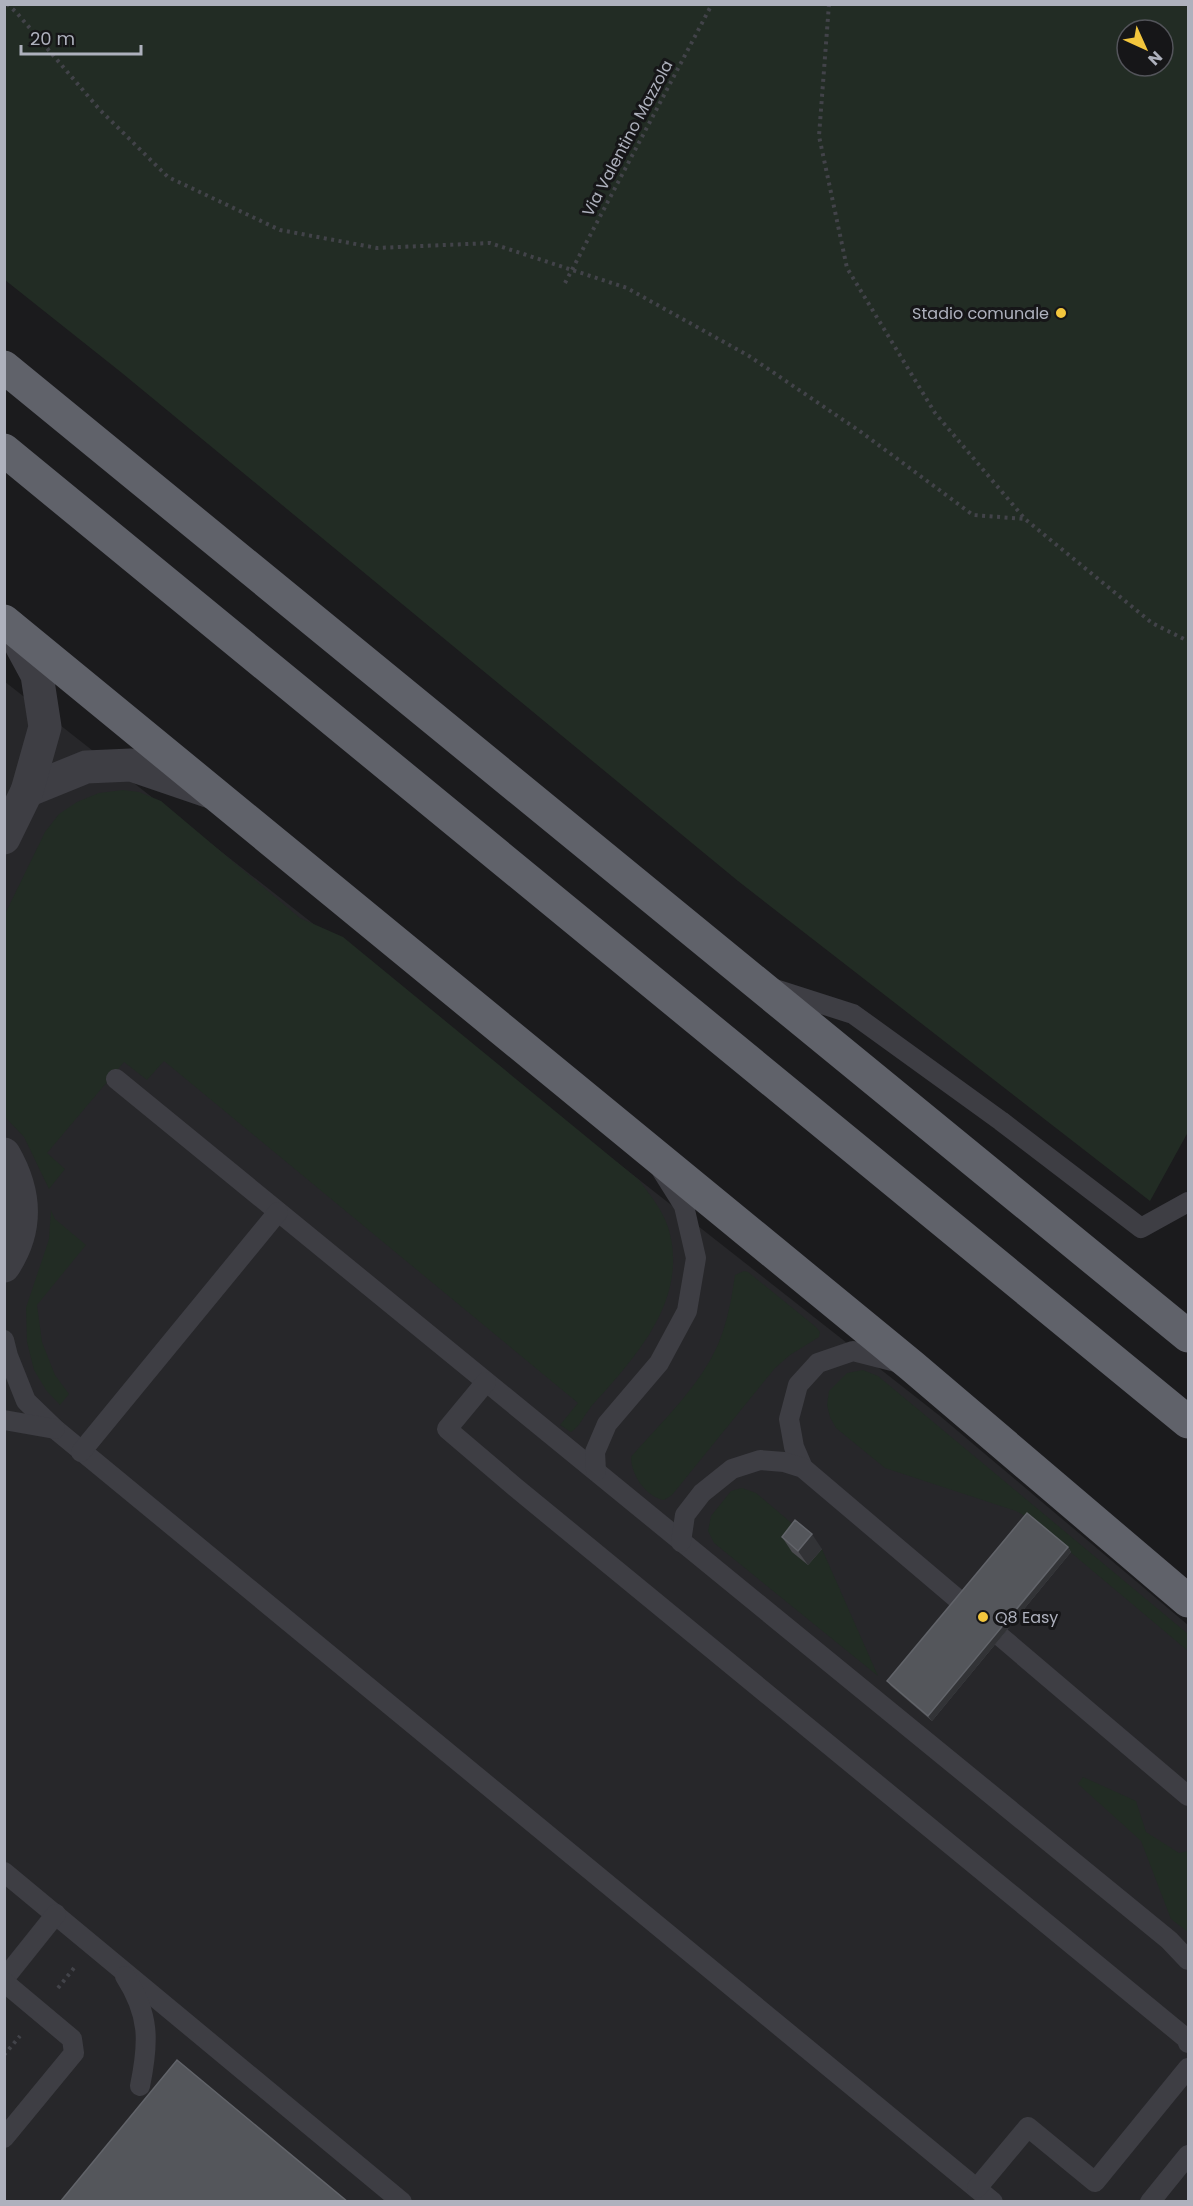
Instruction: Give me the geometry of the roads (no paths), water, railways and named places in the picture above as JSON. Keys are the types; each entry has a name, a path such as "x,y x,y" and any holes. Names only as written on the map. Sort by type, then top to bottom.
{"highway":[{"path":"4,367 1188,1336"},
{"path":"4,450 1188,1422"},
{"path":"8,624 912,1366 1188,1601"}],"street":[{"path":"4,838 27,791 45,727 37,675 8,624"},
{"path":"27,791 86,767 131,765 213,794"},
{"path":"4,1154 20,1186 22,1217 13,1254 4,1266"}],"lane":[{"path":"760,984 853,1014 1001,1121 1141,1228 1188,1202"},
{"path":"116,1079 1169,1940 1188,1960"},
{"path":"596,1471 595,1452 607,1424 659,1364 687,1311 696,1258 684,1206 651,1153"},
{"path":"81,1452 278,1212"},
{"path":"4,1340 26,1401 81,1452 993,2202"},
{"path":"803,1468 794,1447 789,1419 798,1385 818,1363 853,1351 912,1366"},
{"path":"486,1382 447,1429 1178,2032 1188,2043"},
{"path":"4,1420 55,1429"},
{"path":"681,1542 685,1515 702,1493 732,1469 760,1460 784,1462 803,1468 961,1602"},
{"path":"1001,1636 1188,1796"},
{"path":"4,1872 402,2202"},
{"path":"4,2138 74,2053 72,2039 4,1980 56,1914"},
{"path":"1169,1940 1188,1950"},
{"path":"117,1964 133,1988 146,2023 146,2056 140,2086"},
{"path":"977,2188 1028,2127 1095,2182 1188,2068"},
{"path":"1150,2202 1188,2155"}],"place":[{"name":"Stadio comunale","path":"1061,313"},
{"name":"Q8 Easy","path":"983,1617"}]}
